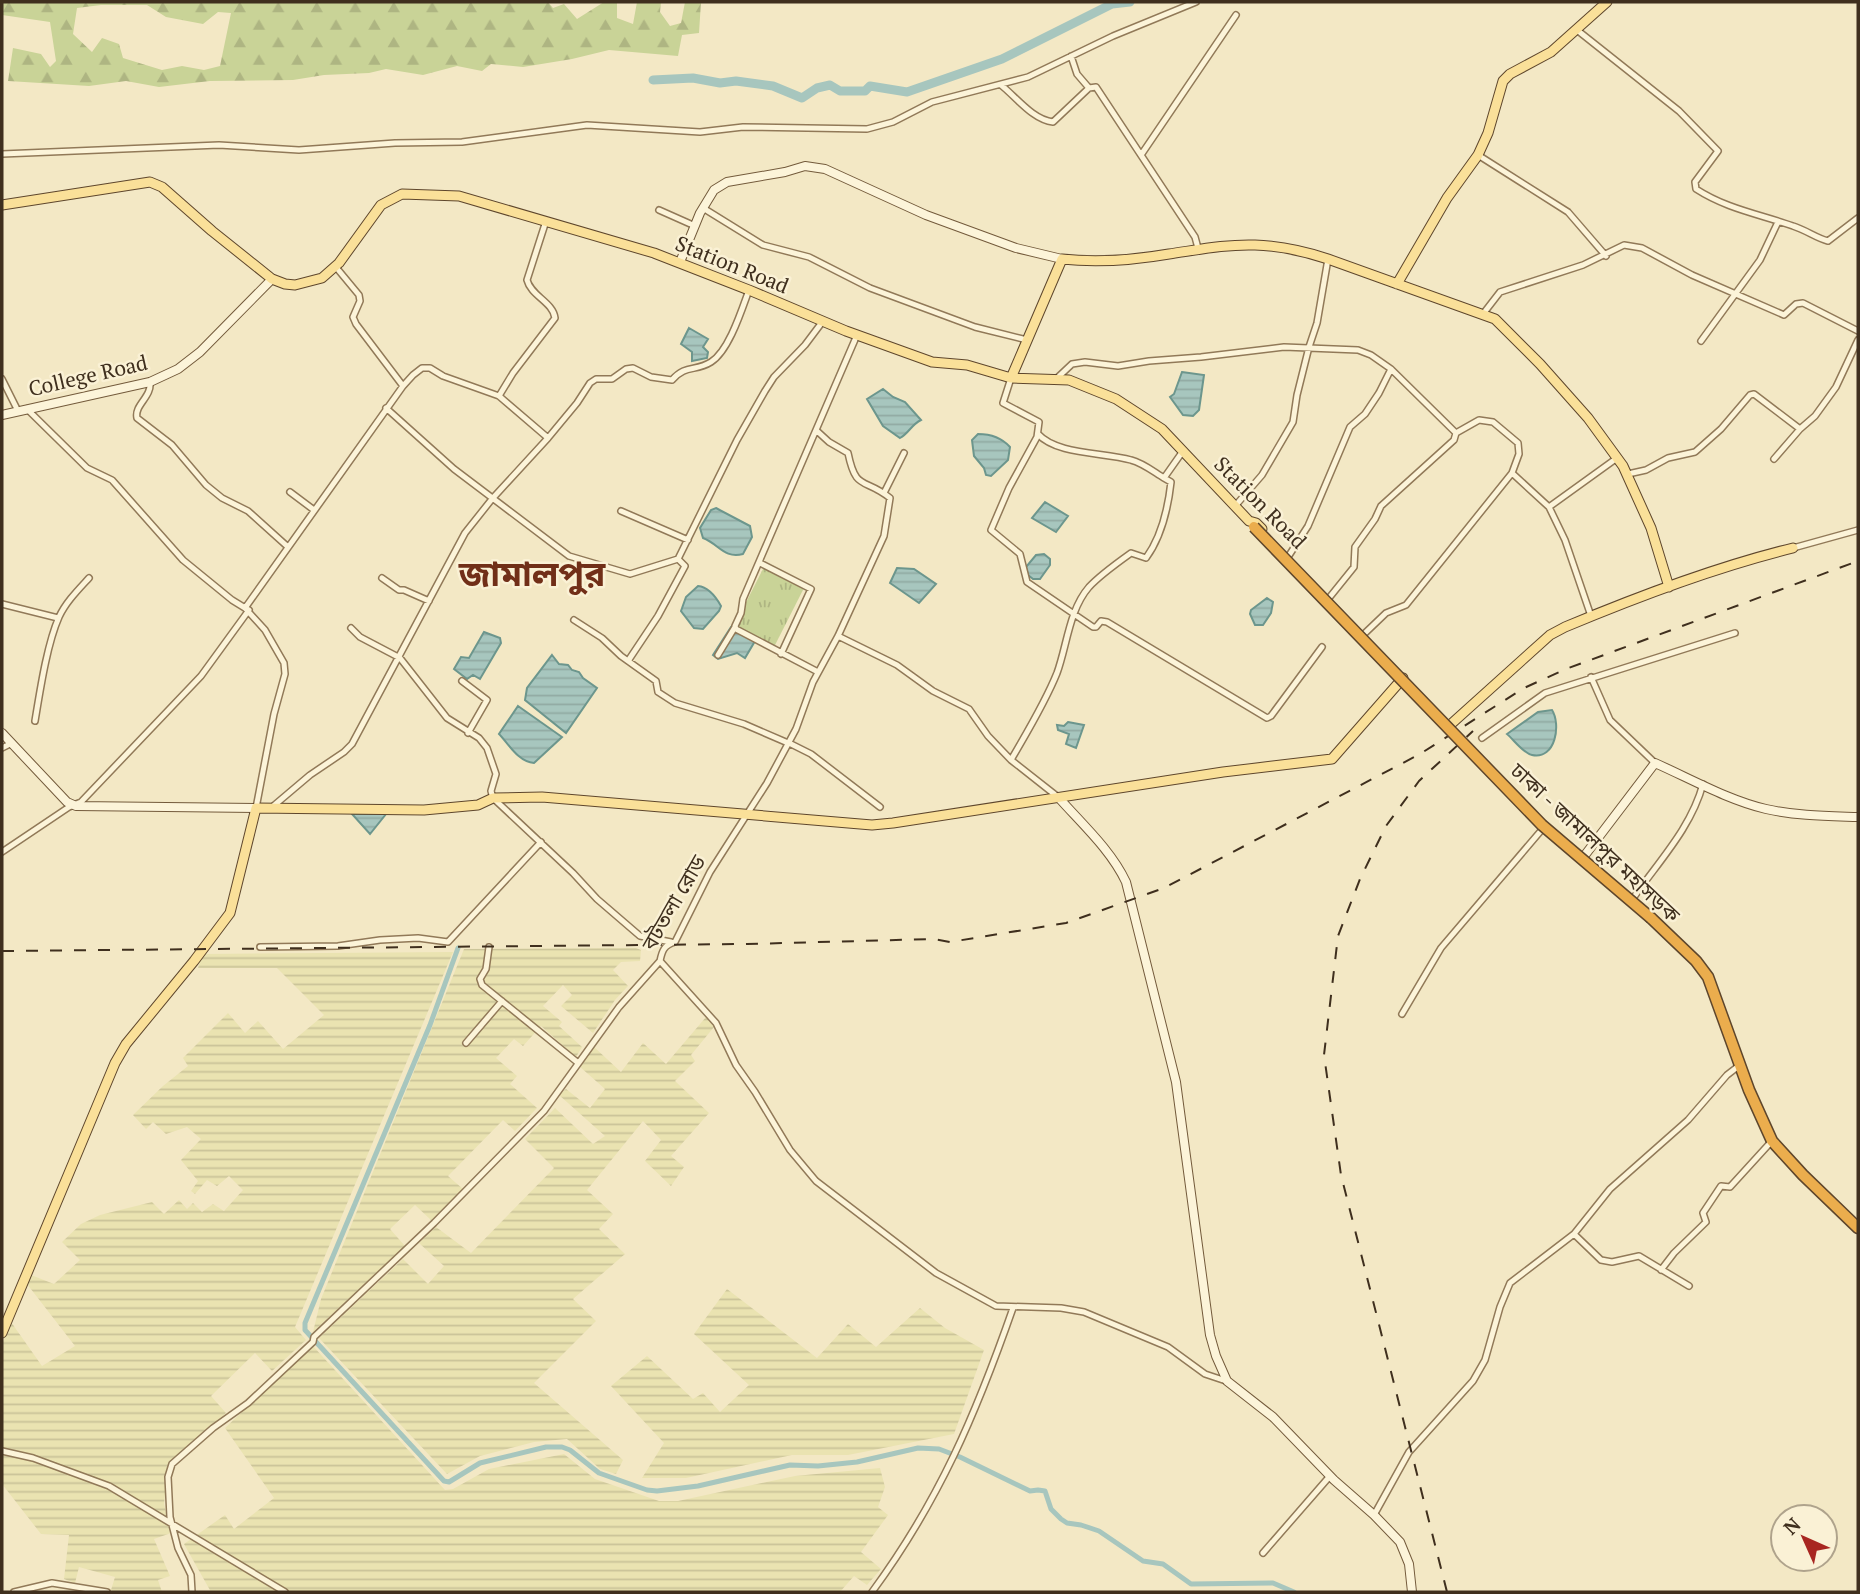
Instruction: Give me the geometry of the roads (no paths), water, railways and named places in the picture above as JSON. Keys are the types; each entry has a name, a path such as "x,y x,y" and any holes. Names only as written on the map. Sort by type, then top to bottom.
{"highway":[{"name":"ঢাকা - জামালপুর মহাসড়ক","path":"1252,524 1542,825 1651,918 1696,961 1708,977 1740,1065 1772,1141 1858,1228"}],"main road":[{"path":"1397,284 1447,198 1478,155 1488,133 1503,81 1510,74 1551,52 1607,2"},
{"path":"680,262 703,208 714,190 727,182 805,166 825,169 926,215 1016,248 1062,259 1102,262 1198,248 1254,245 1302,251 1328,259 1495,319 1588,418 1628,474 1651,528 1670,587"},
{"path":"2,205 150,182 162,187 272,279"},
{"name":"Station Road","path":"272,279 295,285 322,278 335,267 381,205 402,194 459,196 680,262 858,335 932,362 967,365 1011,379 1069,380 1116,399 1162,429 1547,823 1634,897 1651,918"},
{"path":"1011,379 1062,259"},
{"name":"College Road","path":"2,415 150,382 184,365 272,279"},
{"path":"1450,725 1550,635 1670,587 1759,556 1793,548"},
{"path":"2,733 67,802 76,806 424,810 478,805 493,798 542,797 872,825 1223,772 1332,760 1403,678"},
{"path":"1585,855 1655,763 1764,809 1800,815 1858,817"},
{"path":"1059,798 1121,871 1138,923 1176,1082 1210,1335 1227,1381 1273,1416 1330,1476 1374,1514 1400,1542 1409,1564 1412,1592"},
{"path":"2,1333 115,1063 126,1044 230,914 256,808"}],"street":[{"path":"2,153 219,145 299,150 408,142 462,142 587,125 700,132 743,127 867,129 893,122 932,102 1028,77 1113,36 1196,2"},
{"path":"1141,155 1236,15"},
{"path":"1577,30 1679,111 1718,152 1695,182 1696,189 1716,202 1795,226 1828,241 1858,218"},
{"path":"1071,56 1077,74 1089,88"},
{"path":"1001,85 1031,112 1048,122 1053,122 1089,88 1096,87 1195,237 1198,248"},
{"path":"1478,155 1568,212 1606,256"},
{"path":"703,208 763,245 809,257 870,288 975,327 1027,340"},
{"path":"659,210 695,226"},
{"path":"499,396 555,318 554,312 529,288 527,280 546,221"},
{"path":"1701,341 1760,260 1777,222"},
{"path":"1483,314 1500,292 1606,256 1624,245 1642,248 1692,275 1784,315 1796,304 1804,303 1858,331"},
{"path":"1237,505 1262,475 1293,422 1297,395 1317,323 1328,259"},
{"path":"335,267 359,295 360,301 353,317 356,324 403,386"},
{"path":"271,808 352,744 465,533 548,438 590,383 596,379 612,379 626,369 633,368 651,377 672,380 683,369 712,362 724,347 749,290"},
{"path":"386,408 454,470 569,556 630,574 678,559 737,440 765,391 774,377 824,321"},
{"path":"718,655 735,627 743,599 858,335"},
{"path":"1774,459 1815,416 1836,387 1858,341"},
{"path":"1055,380 1068,367 1085,362 1118,366 1149,360 1201,357 1274,347 1358,350 1371,355 1391,369 1457,433"},
{"path":"2,852 69,807 76,806 201,676 386,408 422,368 430,368 443,376 499,396 548,438"},
{"path":"1288,556 1308,526 1350,427 1364,414 1379,393 1391,369"},
{"path":"2,379 22,410 87,468 112,480 183,560 247,609 276,645 285,663 285,674 274,714 256,808"},
{"path":"1011,379 1003,402 1039,422 1038,434 991,530 1020,554 1027,582 1093,627 1101,621 1107,622 1267,718 1322,646"},
{"path":"150,382 150,391 137,410 137,418 172,445 206,485 222,498 248,511 288,547"},
{"path":"1628,474 1646,470 1668,458 1695,452 1754,394 1800,429"},
{"path":"1329,598 1354,566 1355,547 1381,506 1454,440 1457,433 1479,420 1493,422 1518,443 1519,454 1512,473 1409,602 1386,613 1363,635"},
{"path":"817,431 848,453 852,473 858,480 884,493 904,453"},
{"path":"1011,760 1057,673 1074,616 1090,586 1131,553 1146,558 1154,547 1169,503 1171,482 1135,460 1078,451 1051,443 1038,434"},
{"path":"1164,478 1183,451"},
{"path":"1549,507 1617,458"},
{"path":"1512,473 1549,507 1565,540 1591,617"},
{"path":"290,492 314,510"},
{"name":"বটতলা রোড","path":"192,1592 194,1587 191,1575 178,1548 171,1522 168,1477 172,1464 248,1403 544,1111 619,1007 660,961 667,944 675,942 710,872 796,729 818,672 838,636 884,536 890,498 884,493"},
{"path":"621,511 688,540"},
{"path":"1793,548 1858,530"},
{"path":"628,661 658,616 685,566 678,559"},
{"path":"760,563 811,589 781,654"},
{"path":"35,721 58,618 89,578"},
{"path":"382,578 399,590 429,601"},
{"path":"2,604 58,618"},
{"path":"574,620 602,638 656,681 658,692 675,703 744,724 811,754 880,807"},
{"path":"735,627 818,672"},
{"path":"351,628 360,637 400,658 447,719 479,738 487,748 494,765 496,774 491,792 493,798 597,899 640,936 675,942"},
{"path":"1482,738 1545,693 1735,633"},
{"path":"838,636 897,665 933,691 969,709 988,736 1011,760 1059,798"},
{"path":"1591,677 1610,720 1655,763"},
{"path":"462,681 487,700 468,733"},
{"path":"2,748 12,743"},
{"path":"1634,897 1677,839 1699,799 1703,784"},
{"path":"1402,1014 1441,948 1547,823"},
{"path":"260,947 338,946 418,938 448,942 541,842"},
{"path":"489,947 486,969 480,979 482,985 577,1062"},
{"path":"660,961 716,1023 736,1065 790,1150 816,1181 936,1273 996,1306 1061,1308 1101,1318 1168,1347 1205,1374 1227,1381"},
{"path":"466,1043 502,1001"},
{"path":"1374,1514 1409,1452 1473,1381 1485,1360 1510,1283 1574,1234 1610,1189 1688,1120 1727,1075 1740,1065"},
{"path":"1661,1270 1674,1253 1706,1222 1703,1213 1721,1186 1732,1186 1772,1141"},
{"path":"1574,1234 1601,1260 1612,1262 1639,1256 1689,1286"},
{"path":"872,1592 936,1494 957,1452 1013,1308"},
{"path":"2,1451 33,1458 109,1486 285,1592"},
{"path":"1263,1553 1330,1476"},
{"path":"14,1592 52,1583 107,1592"}],"water":[{"path":"689,328 708,339 703,347 708,352 707,358 692,361 692,352 681,344"},
{"path":"1182,372 1204,375 1199,410 1193,416 1183,415 1170,397 1174,394"},
{"path":"883,389 905,402 921,420 900,438 883,426 867,399"},
{"path":"978,434 996,437 1010,447 1008,460 991,476 986,475 974,456 972,440"},
{"path":"1045,502 1068,516 1056,532 1032,518"},
{"path":"716,508 750,526 752,537 743,554 726,553 703,538 700,528 711,510"},
{"path":"1044,554 1050,559 1050,565 1040,579 1033,579 1028,575 1026,567 1036,555"},
{"path":"897,568 914,569 936,584 919,603 890,583"},
{"path":"698,586 711,593 721,606 703,629 694,628 681,611 686,597"},
{"path":"1267,598 1273,602 1271,613 1263,625 1255,625 1251,610"},
{"path":"731,627 755,641 745,658 737,653 718,659 713,655"},
{"path":"484,632 500,638 501,643 480,679 473,675 467,679 454,669 461,657 469,658"},
{"path":"552,655 559,664 568,665 597,688 566,733 525,700 527,688"},
{"path":"518,706 562,737 534,763 518,756 499,734"},
{"path":"1552,710 1556,732 1547,752 1540,755 1529,754 1507,734 1538,712"},
{"path":"1068,722 1084,725 1076,748 1066,744 1069,734 1058,730 1057,725 1064,726"},
{"path":"352,814 386,814 370,834"}],"waterway":[{"path":"653,80 693,78 720,83 736,81 773,86 802,98 817,88 830,85 840,91 865,91 870,86 907,92 1002,59 1112,4 1130,2"},
{"path":"458,948 430,1025 305,1323 305,1330 444,1481 449,1482 480,1463 546,1447 570,1450 599,1473 657,1491 698,1486 790,1465 818,1466 857,1462 918,1448 939,1449 1030,1491 1045,1491 1051,1509 1067,1523 1099,1531 1143,1561 1163,1564 1191,1584 1273,1583 1294,1592"}],"railway":[{"path":"2,951 747,944 933,939 950,942 1066,923 1164,888 1420,754 1524,688 1566,669 1858,561"},
{"path":"1447,1592 1341,1175 1324,1055 1338,936 1360,879 1386,826 1419,781 1473,731"}],"district":[{"name":"জামালপুর","path":"532,574"}]}
